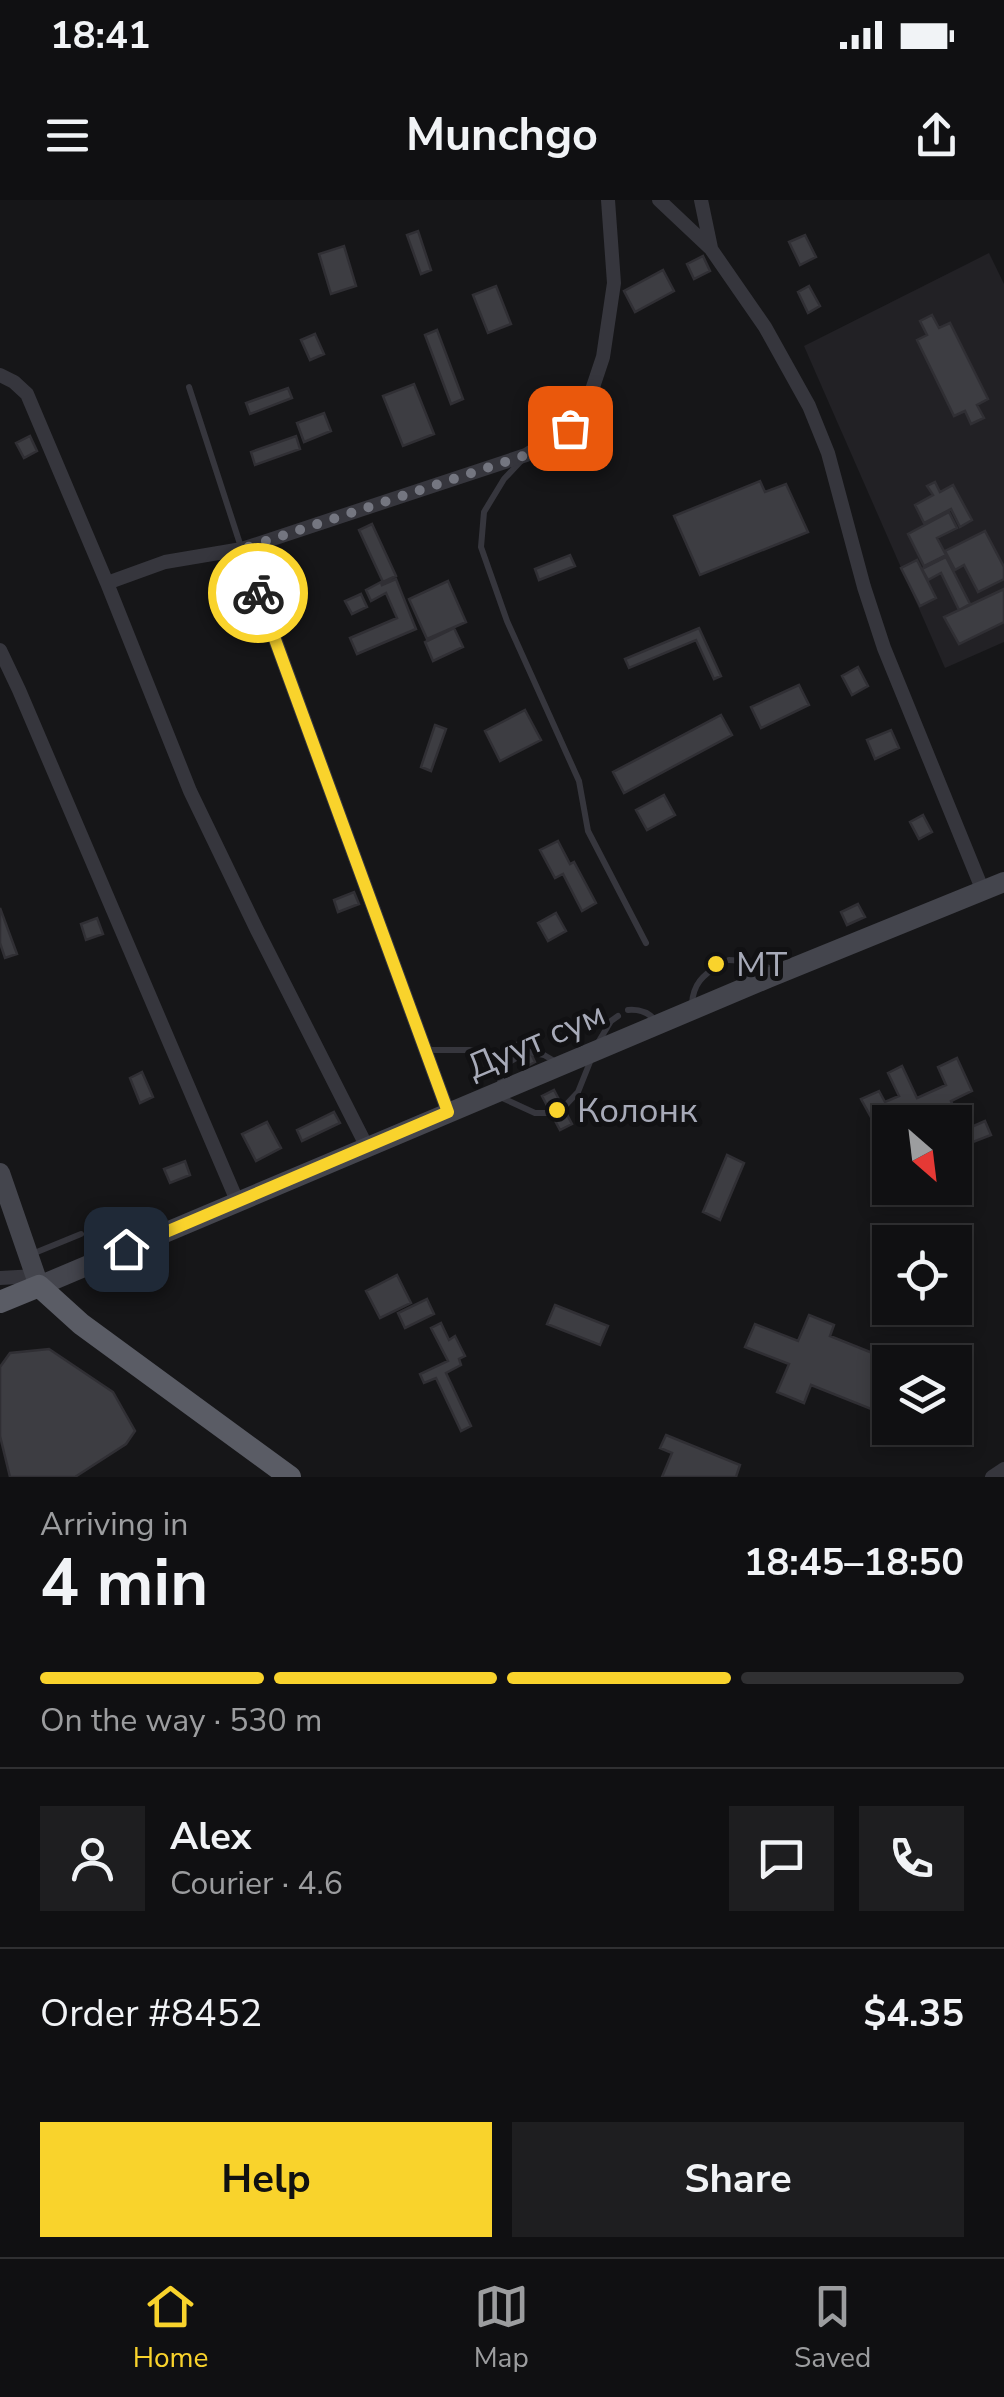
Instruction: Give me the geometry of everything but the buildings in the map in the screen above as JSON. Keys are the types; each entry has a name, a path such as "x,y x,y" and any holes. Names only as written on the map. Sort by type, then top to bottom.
{"highway":[{"path":"0,1302 34,1273 81,1324 290,1477"}],"main road":[{"name":"Дуут сум","path":"34,1273 126,1249 1004,882"},
{"path":"0,1172 34,1273"}],"street":[{"path":"106,583 165,562 242,549 526,455 570,428 590,396 603,357 614,282 608,200"},
{"path":"659,200 711,250 779,350 818,429 838,484 884,648 983,891"},
{"path":"702,200 711,250"},
{"path":"0,375 27,394 190,791 367,1147"},
{"path":"242,549 448,1112"},
{"path":"0,650 238,1203"},
{"path":"0,1278 34,1273"},
{"path":"992,1477 1004,1469"}],"lane":[{"path":"189,387 242,549"},
{"path":"526,455 484,512 481,547 506,621 578,781 588,831 646,943"},
{"path":"729,960 783,972"},
{"path":"691,1010 692,993 698,982 720,965"},
{"path":"628,1010 639,1009 659,1024"},
{"path":"563,1108 578,1092 605,1030 618,1016"},
{"path":"426,1050 490,1054 504,1065"},
{"path":"530,1052 561,1065"},
{"path":"518,1057 504,1065 496,1092 535,1113 552,1113"},
{"path":"91,1229 126,1249"},
{"path":"34,1273 81,1234"}],"shaded area":[{"path":"989,253 1004,284 1004,642 945,668 804,346"}],"way so far":[{"path":"258,593 242,549 526,455 570,428"}],"place":[{"name":"MT","path":"716,964"},
{"name":"Колонк","path":"557,1110"}],"route":[{"path":"126,1249 448,1112 258,593"}]}
